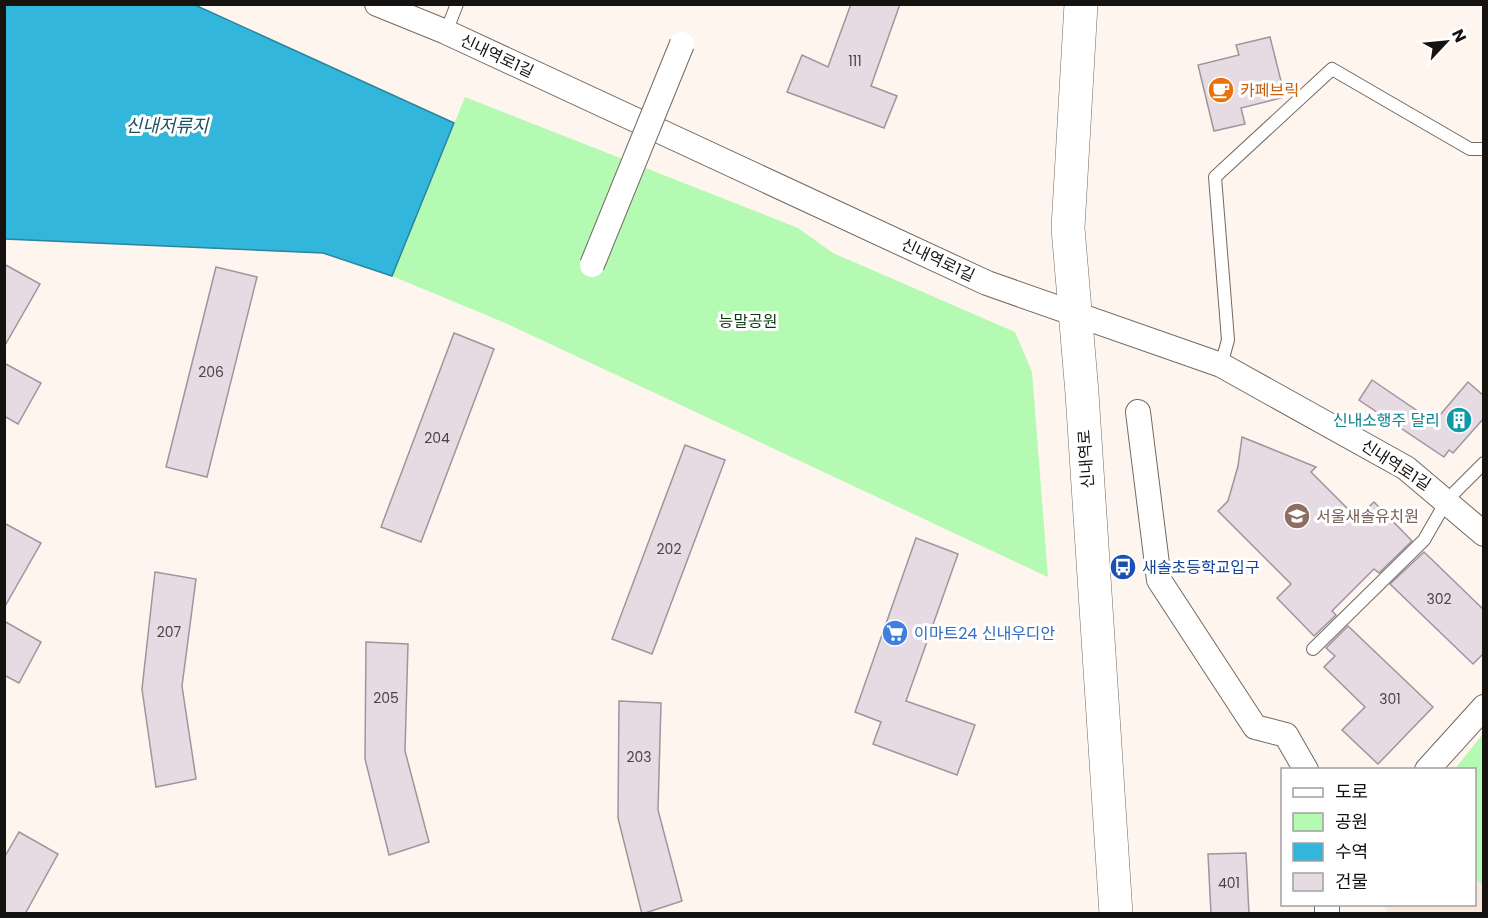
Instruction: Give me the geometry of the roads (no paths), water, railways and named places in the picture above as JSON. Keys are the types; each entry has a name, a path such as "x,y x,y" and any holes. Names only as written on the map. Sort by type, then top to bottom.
{"street":[{"name":"신내역로1길","path":"377,4 446,32 987,283 1221,365 1407,468 1484,534"},
{"name":"신내역로","path":"1081,4 1068,228 1076,315 1116,914"},
{"path":"592,265 682,44"},
{"path":"1138,412 1159,580 1255,728 1286,735 1305,768"},
{"path":"1429,768 1484,707"}],"lane":[{"path":"446,32 457,4"},
{"path":"1221,365 1228,340 1215,177 1332,69 1470,149 1484,149"},
{"path":"1313,649 1424,540 1447,501 1484,463"}],"water":[{"name":"신내저류지","path":"5,4 195,5 454,123 392,276 323,253 5,239"}],"place":[{"name":"카페브릭","path":"1221,90"},
{"name":"신내소행주 달리","path":"1459,420"},
{"name":"서울새솔유치원","path":"1297,516"},
{"name":"새솔초등학교입구","path":"1123,567"},
{"name":"이마트24 신내우디안","path":"895,633"}],"park label":[{"name":"능말공원","path":"748,321"}]}
